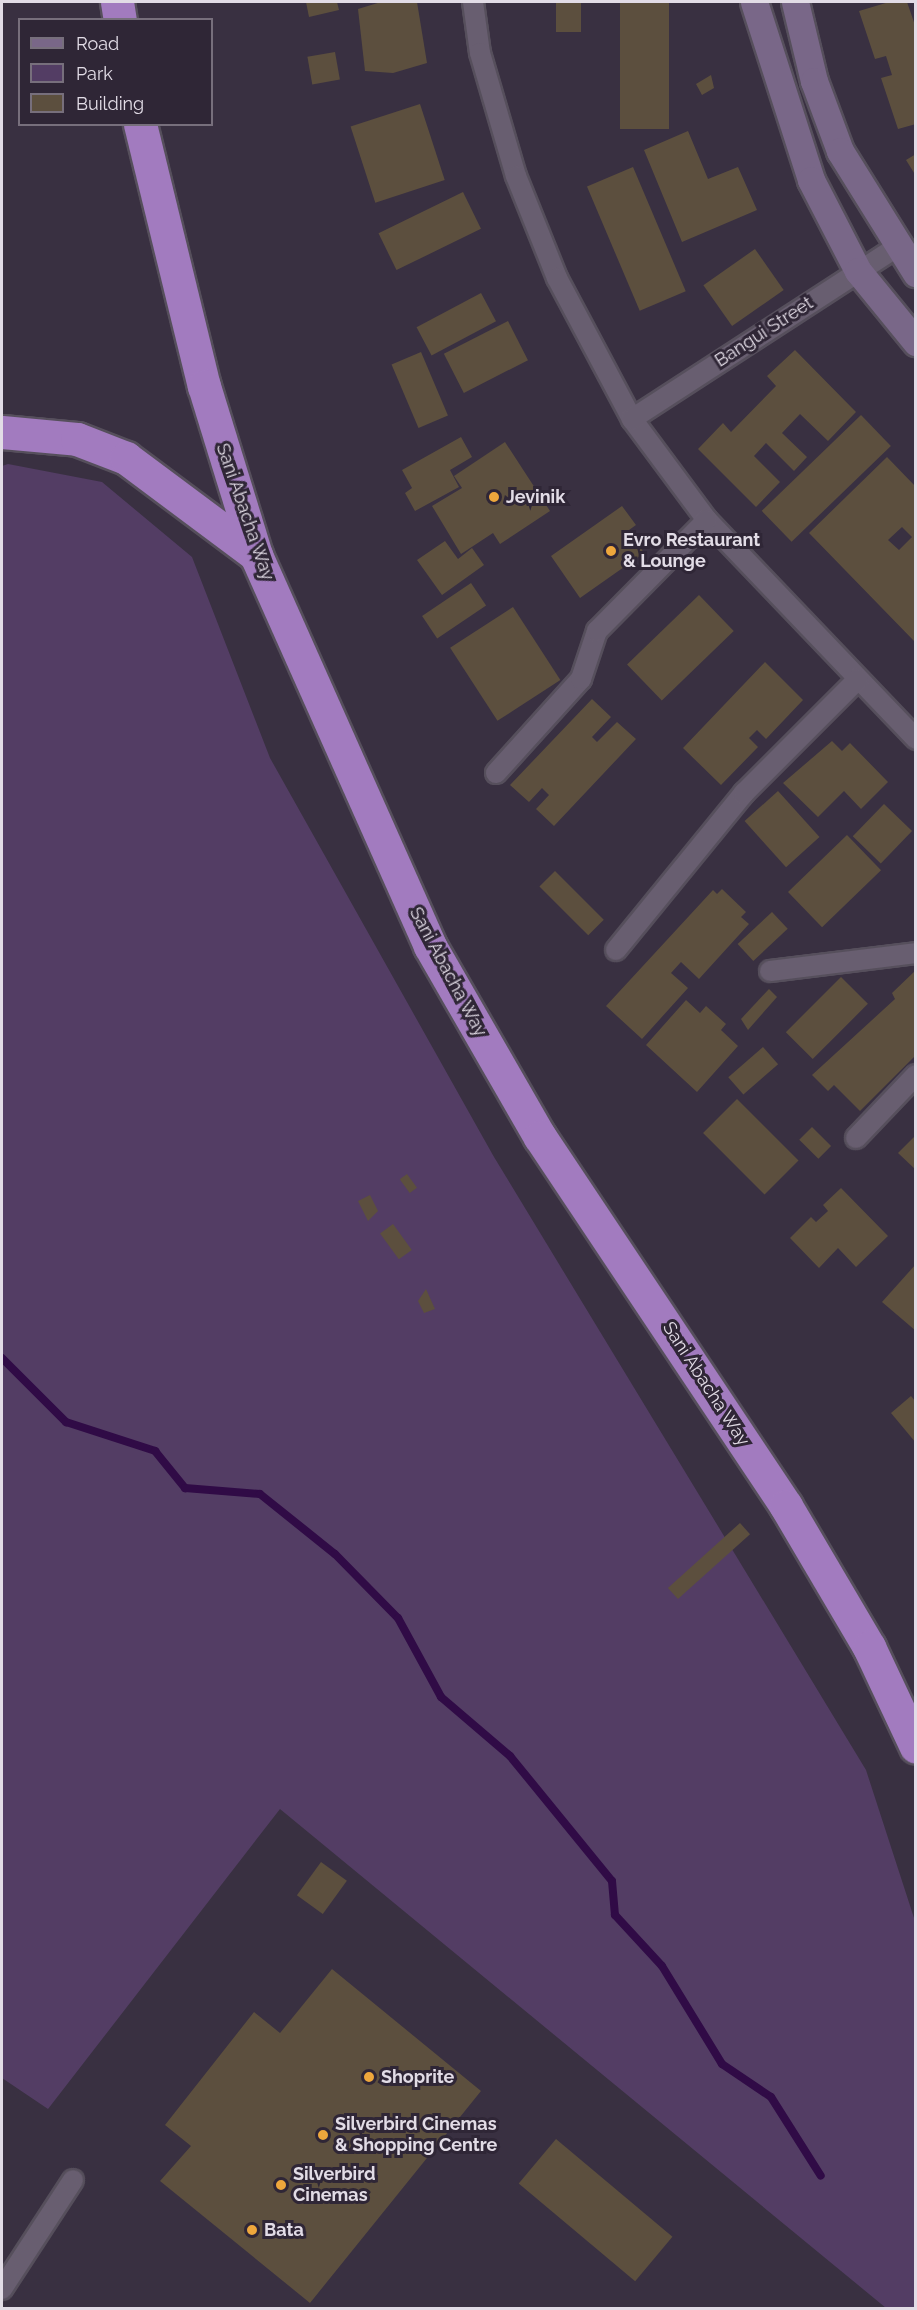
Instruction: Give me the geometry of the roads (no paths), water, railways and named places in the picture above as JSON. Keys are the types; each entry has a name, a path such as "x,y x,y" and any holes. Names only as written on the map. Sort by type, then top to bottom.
{"highway":[{"path":"117,2 120,18"},
{"name":"Sani Abacha Way","path":"140,126 201,375 256,555 430,946 540,1137 786,1506 869,1647 915,1747"},
{"path":"2,432 77,439 126,458 256,555"}],"main road":[{"path":"754,2 812,180 858,271 915,342"},
{"path":"795,2 814,81 840,151 915,273"}],"street":[{"path":"473,2 480,53 516,176 557,278 632,419 708,520 915,739"},
{"name":"Bangui Street","path":"632,419 897,247"},
{"path":"496,773 581,679 597,631 708,520"},
{"path":"616,950 744,793 858,679"},
{"path":"770,971 915,953"},
{"path":"856,1138 915,1075"},
{"path":"2,2289 73,2180"}],"waterway":[{"path":"2,1358 66,1422 155,1451 185,1488 260,1494 335,1554 398,1618 441,1697 510,1756 612,1881 615,1915 662,1966 722,2064 771,2097 821,2176"}],"place":[{"name":"Jevinik","path":"494,497"},
{"name":"Evro Restaurant & Lounge","path":"611,551"},
{"name":"Shoprite","path":"369,2077"},
{"name":"Silverbird Cinemas & Shopping Centre","path":"323,2135"},
{"name":"Silverbird Cinemas","path":"281,2185"},
{"name":"Bata","path":"252,2230"}]}
